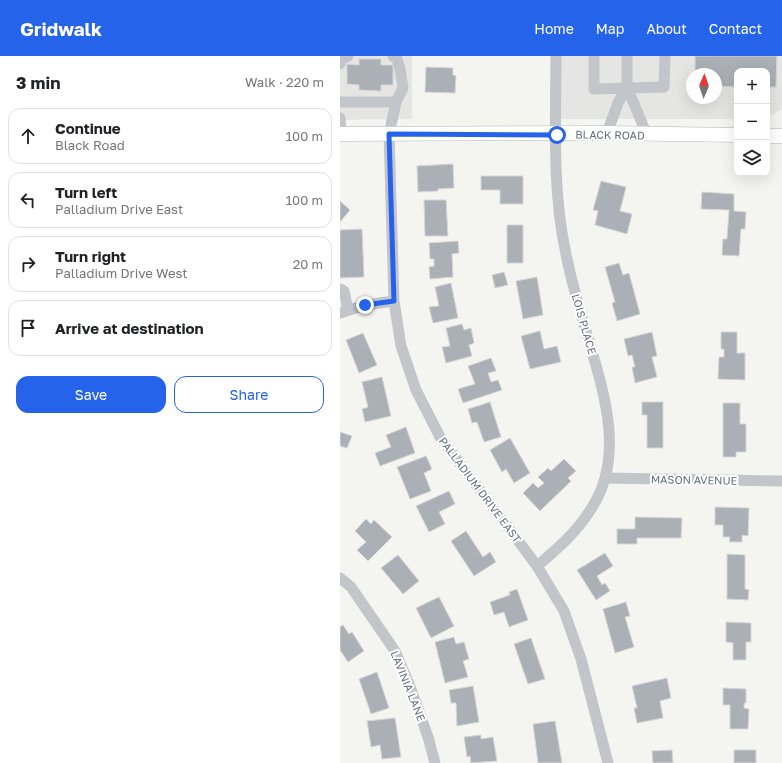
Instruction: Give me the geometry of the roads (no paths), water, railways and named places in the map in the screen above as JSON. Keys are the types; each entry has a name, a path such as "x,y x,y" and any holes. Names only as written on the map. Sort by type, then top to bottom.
{"main road":[{"name":"BLACK ROAD","path":"340,134 557,135 607,133 734,136"},
{"path":"770,136 782,136"}],"street":[{"path":"340,64 341,60 348,56"},
{"name":"PALLADIUM DRIVE EAST","path":"393,56 397,59 400,69 402,88 396,102 389,134 394,301 401,346 416,390 440,437 537,566 564,611 580,659 608,763"},
{"name":"LOIS PLACE","path":"537,566 569,539 592,508 605,478 610,427 604,391 577,302 564,248 558,192 556,56"},
{"path":"594,56 594,89 664,87 665,56"},
{"path":"627,56 627,87 647,135"},
{"path":"607,133 618,103 627,87"},
{"path":"340,102 396,102"},
{"path":"340,118 340,134"},
{"path":"340,289 344,292 344,311 365,305 394,301"},
{"name":"MASON AVENUE","path":"605,478 782,481"},
{"name":"LAVINIA LANE","path":"340,578 351,587 396,650 416,703 435,763"}]}
